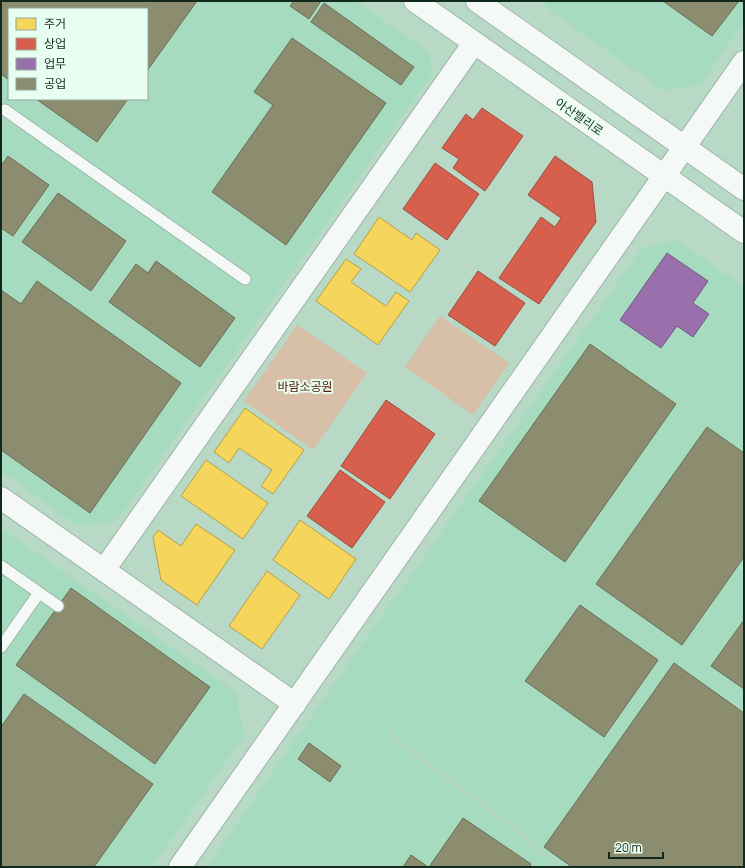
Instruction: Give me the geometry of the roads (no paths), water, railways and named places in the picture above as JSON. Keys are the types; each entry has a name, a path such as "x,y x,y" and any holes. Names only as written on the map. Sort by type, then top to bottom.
{"street":[{"name":"아산밸리로","path":"415,1 744,232"},
{"path":"477,1 744,189"},
{"path":"104,570 474,43"},
{"path":"180,867 744,62"},
{"path":"3,504 104,570 295,704"}],"lane":[{"path":"5,109 245,279"},
{"path":"1,566 58,606"},
{"path":"1,647 39,593"}],"park label":[{"name":"바람소공원","path":"305,387"}]}
